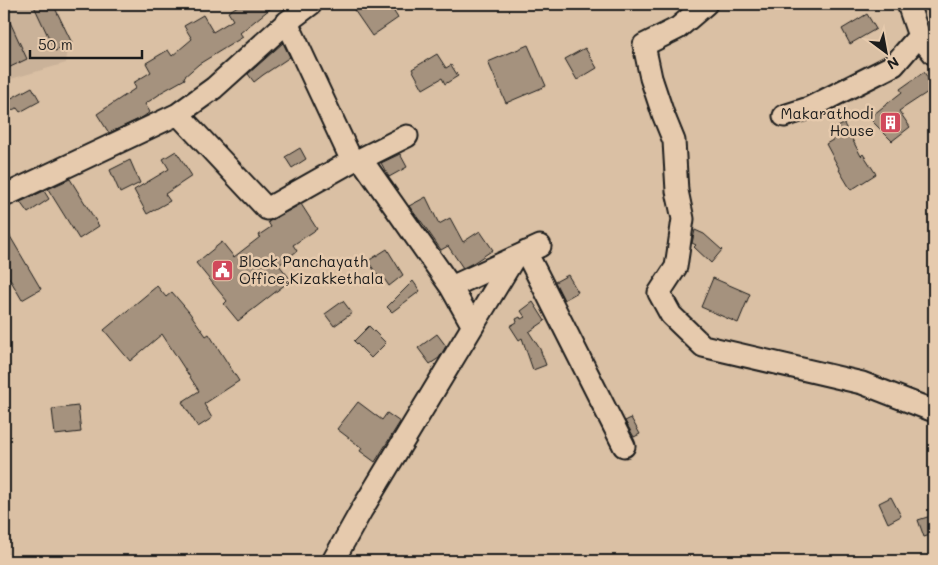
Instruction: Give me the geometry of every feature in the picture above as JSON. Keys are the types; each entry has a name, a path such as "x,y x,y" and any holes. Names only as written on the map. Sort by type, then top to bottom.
{"street":[{"path":"4,196 178,114 214,88 287,22 311,4"},
{"path":"706,4 678,28 644,45 651,78 662,114 674,141 677,191 683,219 676,267 659,293 672,315 703,346 862,383 934,410"},
{"path":"908,4 919,36 934,54"},
{"path":"287,22 356,160 451,287 473,326"},
{"path":"784,116 809,108 894,65 919,36"},
{"path":"178,114 266,209 356,160 407,136"},
{"path":"451,287 527,252"},
{"path":"332,561 473,326 527,252"},
{"path":"527,252 624,446"}],"shaded area":[{"path":"4,4 55,4 69,37 66,63 4,81"}],"building":[{"path":"33,4 53,4 72,43 55,51"},
{"path":"241,4 276,4 240,33 243,37 199,64 184,77 185,79 145,104 150,112 109,133 97,114 136,88 133,83 151,72 146,63 168,50 172,56 192,39 184,26 203,15 213,32 233,20 228,12"},
{"path":"350,4 389,4 398,18 372,36"},
{"path":"4,9 27,59 4,70"},
{"path":"867,14 876,29 850,44 842,29"},
{"path":"283,43 290,57 254,82 248,74"},
{"path":"528,45 546,86 506,103 488,62"},
{"path":"585,48 597,68 577,80 565,59"},
{"path":"437,54 446,68 451,65 458,76 445,84 442,78 423,89 412,69"},
{"path":"924,72 934,88 899,111 910,127 892,141 869,118 902,92 900,89"},
{"path":"32,87 40,101 20,112 17,108 4,113 4,102"},
{"path":"844,124 861,156 863,154 876,174 851,190 826,144 836,138 831,130"},
{"path":"300,148 306,159 292,168 285,157"},
{"path":"176,151 192,176 165,194 170,201 147,214 134,190 169,169 163,159"},
{"path":"400,154 407,167 389,177 381,163"},
{"path":"130,160 140,183 120,193 110,170"},
{"path":"70,179 99,226 79,239 48,189"},
{"path":"44,191 49,199 28,213 20,202"},
{"path":"426,197 439,224 450,218 463,242 480,231 493,250 463,268 448,246 441,250 409,206"},
{"path":"301,204 317,229 293,245 297,251 279,265 291,280 238,321 224,304 227,301 196,263 222,242 234,257 271,227 268,222"},
{"path":"4,226 41,289 22,300 4,269"},
{"path":"695,230 704,234 722,250 711,263 694,247 696,245 692,243"},
{"path":"387,249 403,275 389,286 383,277 380,279 368,261"},
{"path":"568,275 578,292 564,300 555,282"},
{"path":"713,278 750,294 738,323 701,307"},
{"path":"413,281 420,291 392,312 387,307"},
{"path":"157,286 166,297 172,292 206,336 209,334 239,381 204,404 212,418 198,427 182,402 199,391 162,334 130,361 104,330"},
{"path":"343,301 352,313 334,326 325,314"},
{"path":"533,302 545,321 529,332 540,349 546,365 533,370 522,338 519,340 510,326 517,322 516,319 525,317 521,311"},
{"path":"369,326 386,343 371,358 354,341"},
{"path":"437,334 446,346 439,358 430,364 418,348"},
{"path":"358,402 382,420 387,413 400,422 375,462 360,451 362,448 337,429"},
{"path":"78,406 81,432 55,435 52,409"},
{"path":"631,418 640,434 634,437 625,421"},
{"path":"891,497 901,516 888,523 879,503"},
{"path":"934,515 934,534 924,537 918,520"}],"place":[{"name":"Makarathodi House","path":"890,122"},
{"name":"Block Panchayath Office,Kizakkethala","path":"223,270"}]}
